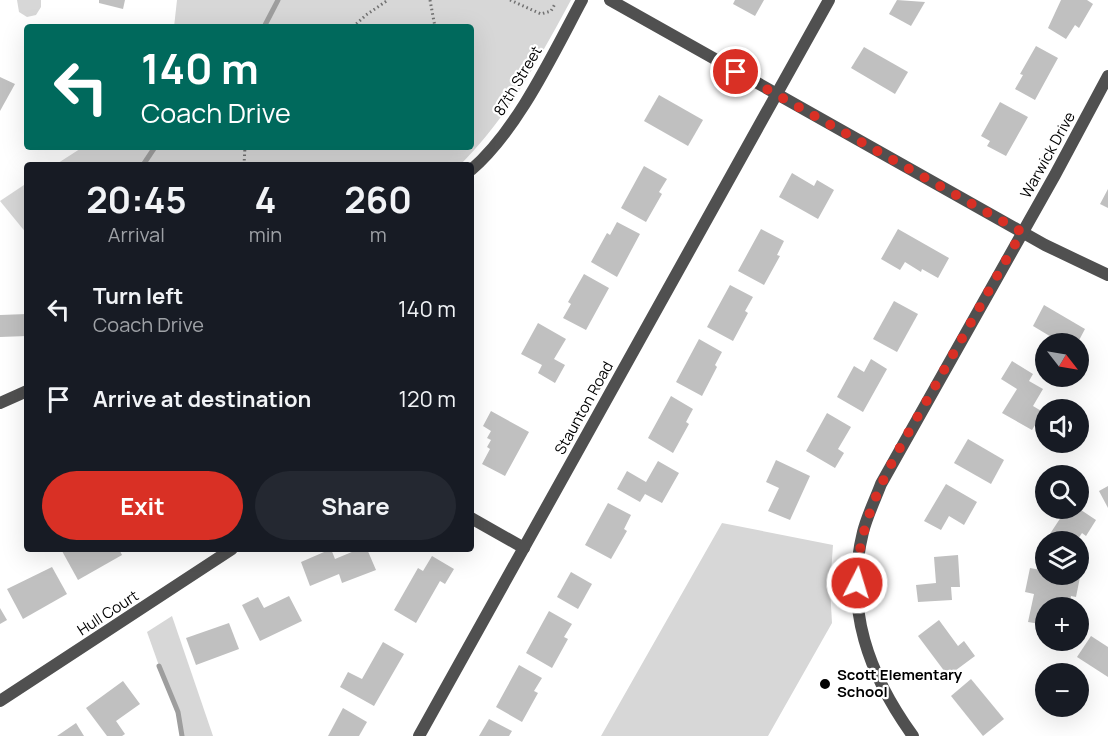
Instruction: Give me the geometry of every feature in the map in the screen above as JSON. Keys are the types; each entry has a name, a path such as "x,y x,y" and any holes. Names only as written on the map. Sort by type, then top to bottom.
{"street":[{"name":"87th Street","path":"474,167 520,111 582,0"},
{"path":"610,0 1060,253 1108,275"},
{"name":"Staunton Road","path":"419,736 829,0"},
{"name":"Warwick Drive","path":"914,736 881,687 863,639 857,598 857,568 863,531 881,484 1108,76"},
{"path":"0,403 24,393"},
{"path":"474,520 524,548"},
{"name":"Hull Court","path":"0,702 227,552"}],"path":[{"path":"356,24 388,0"},
{"path":"430,0 434,24"},
{"path":"510,0 542,14 551,11 555,4"}],"shaded area":[{"path":"17,0 41,0 41,7 36,15 27,17 19,12"},
{"path":"177,0 571,0 522,87 493,127 477,147 463,162 60,162 78,150 474,150 474,24 174,24"},
{"path":"24,185 24,230 0,201"},
{"path":"722,523 833,545 830,587 832,623 768,736 601,736"},
{"path":"172,616 213,736 184,736 147,632"}],"building":[{"path":"99,0 125,0 123,9 99,3"},
{"path":"735,0 764,0 755,16 733,4"},
{"path":"897,0 925,2 911,26 889,14"},
{"path":"1061,0 1087,0 1093,4 1079,28 1075,25 1066,39 1048,28"},
{"path":"1036,46 1058,58 1035,100 1015,89 1023,75 1020,74"},
{"path":"864,47 908,72 895,94 851,68"},
{"path":"0,77 15,84 0,111"},
{"path":"659,95 703,120 688,146 644,121"},
{"path":"1000,102 1028,117 1006,156 987,146 990,141 981,136"},
{"path":"644,166 667,179 659,192 662,194 646,222 621,208"},
{"path":"792,173 814,186 817,180 834,190 818,219 779,197"},
{"path":"1108,189 1108,208 1100,204"},
{"path":"617,222 640,234 617,277 591,262 607,233 610,235"},
{"path":"761,229 784,241 777,255 780,256 764,285 738,271"},
{"path":"898,229 949,258 938,278 922,269 921,272 905,262 900,270 881,259"},
{"path":"584,274 609,288 586,330 563,318 571,304 568,302"},
{"path":"730,285 753,297 745,311 748,313 733,341 707,327"},
{"path":"894,301 918,314 897,352 873,339"},
{"path":"1044,305 1085,329 1083,333 1045,333 1033,326"},
{"path":"24,314 24,336 0,337 0,315"},
{"path":"538,323 566,339 554,359 565,365 555,383 538,373 542,365 521,354"},
{"path":"699,339 722,352 702,396 676,382"},
{"path":"871,359 887,369 863,412 837,397 854,366 864,372"},
{"path":"1012,361 1033,374 1029,381 1035,384 1035,387 1043,389 1035,399 1033,406 1035,407 1035,425 1032,430 1002,413 1017,389 1001,379"},
{"path":"671,396 693,409 686,422 689,424 673,453 648,438"},
{"path":"491,411 529,432 505,476 482,464 490,449 487,447 491,440 487,438 491,431 483,426"},
{"path":"827,413 851,427 838,449 844,453 835,468 806,451"},
{"path":"968,439 1004,460 991,484 954,463"},
{"path":"776,460 810,476 790,520 768,511 779,488 766,482"},
{"path":"658,461 679,473 662,503 645,494 640,502 617,489 627,471 646,482"},
{"path":"946,484 977,502 964,525 949,516 941,530 924,521"},
{"path":"1108,486 1108,508 1099,491"},
{"path":"608,503 631,515 624,529 627,531 611,559 585,545"},
{"path":"1089,515 1096,520 1089,531 1052,531 1060,519 1089,519"},
{"path":"63,552 120,552 122,555 78,580"},
{"path":"324,552 332,552 335,559 352,552 368,552 376,570 342,583 339,574 310,586 301,562"},
{"path":"958,555 960,587 951,587 952,600 918,602 916,585 936,583 934,557"},
{"path":"432,556 454,569 445,584 440,581 416,623 394,610 418,568 423,571"},
{"path":"52,567 67,594 23,619 7,589"},
{"path":"1030,568 1035,569 1035,585 1078,585 1076,597 1035,597 1035,623 1028,622 1034,594 1025,592"},
{"path":"571,572 592,584 578,609 557,597"},
{"path":"289,596 302,621 260,641 242,605 258,597 264,608"},
{"path":"0,608 7,620 0,624"},
{"path":"549,611 572,624 564,637 568,639 552,668 526,653"},
{"path":"939,620 958,646 964,641 975,656 948,676 918,636"},
{"path":"229,623 239,649 196,665 186,638"},
{"path":"1091,636 1108,647 1108,677 1077,657 1081,651 1089,651"},
{"path":"383,642 404,654 374,706 340,687 348,672 362,679"},
{"path":"519,665 542,678 534,691 538,693 522,722 496,707"},
{"path":"971,679 1004,719 983,736 951,696"},
{"path":"123,681 140,704 116,721 125,734 107,736 86,708"},
{"path":"343,708 367,722 359,736 328,736"},
{"path":"489,719 512,731 509,736 479,736"},
{"path":"76,723 84,736 57,736"}],"waterway":[{"path":"266,24 278,0"},
{"path":"145,162 153,150"},
{"path":"159,666 178,712 182,736"}],"place":[{"name":"Scott Elementary School","path":"825,684"}],"route":[{"path":"736,72 1022,232 881,484 863,531 857,583"}]}
